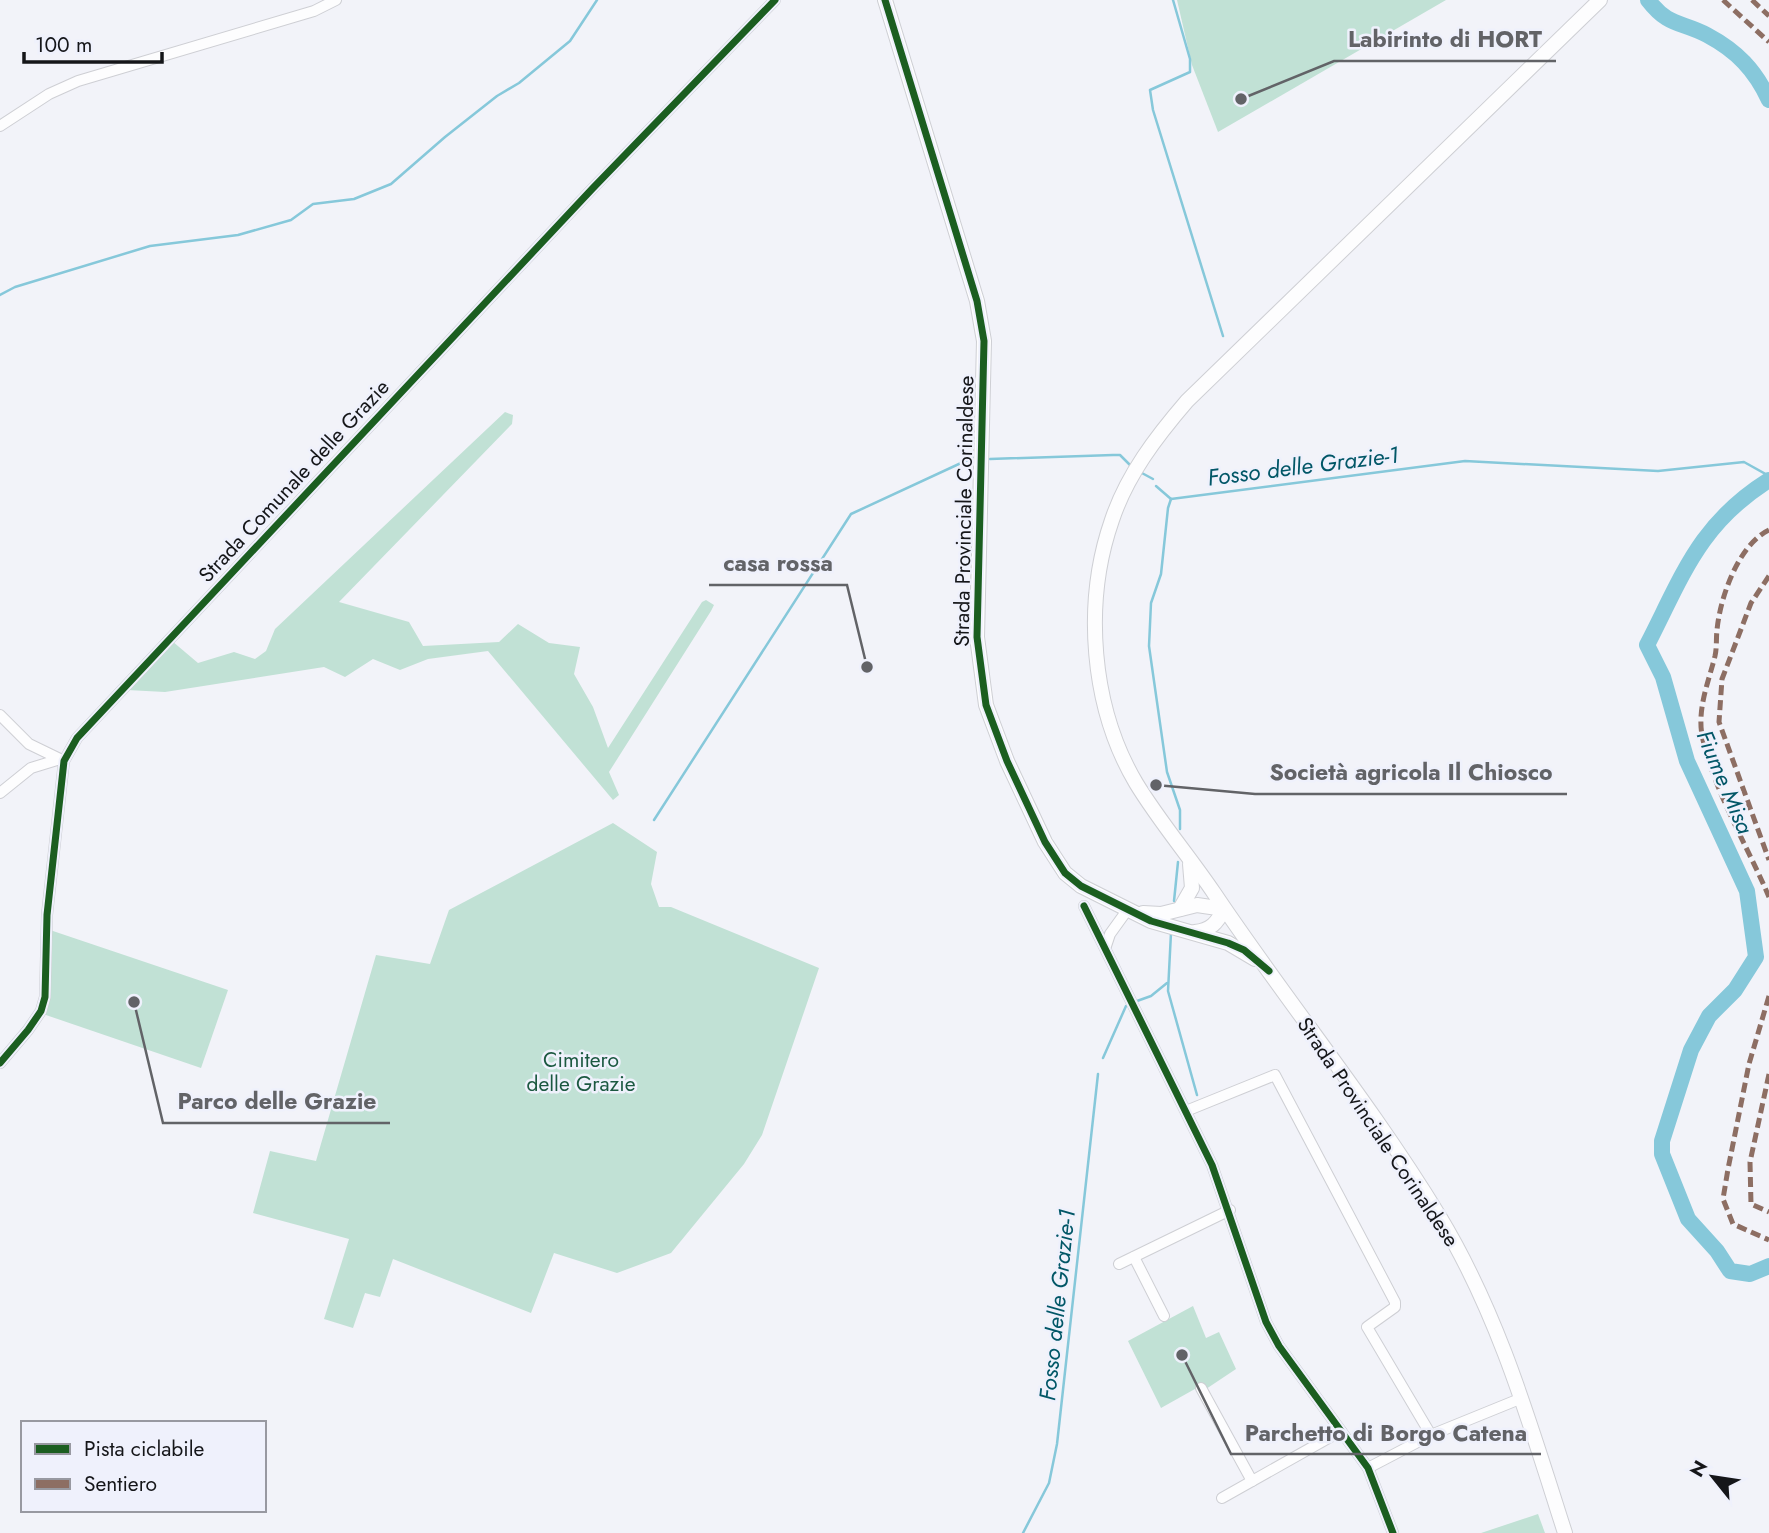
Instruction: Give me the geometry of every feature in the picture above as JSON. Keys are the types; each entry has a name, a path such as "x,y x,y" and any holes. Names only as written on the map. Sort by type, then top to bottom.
{"main road":[{"name":"Strada Provinciale Corinaldese","path":"885,0 976,301 984,341 977,637 986,705 1007,761 1055,857 1065,873 1081,886 1151,921 1244,950 1269,971"},
{"path":"1194,933 1207,930 1218,920 1224,909 1135,781 1102,696 1095,638 1096,596 1111,520 1130,480 1154,440 1187,401 1600,0"},
{"path":"1180,909 1189,897 1194,879 1187,853"},
{"name":"Strada Provinciale Corinaldese","path":"1128,909 1147,915 1197,905 1224,909 1269,971 1439,1216 1490,1312 1522,1398 1565,1533"}],"street":[{"path":"0,126 49,94 78,81 314,11 335,0"},
{"name":"Strada Comunale delle Grazie","path":"0,1063 28,1030 41,1010 45,997 47,915 60,761 77,738 593,188 775,0"},
{"path":"0,715 29,744 60,761"},
{"path":"0,793 31,768 60,761"},
{"path":"1084,906 1186,1111 1230,1210 1266,1322 1279,1346 1368,1468 1393,1533"},
{"path":"1106,946 1110,934 1128,909"},
{"path":"1186,1111 1275,1075 1395,1302 1393,1308 1367,1327 1431,1435"},
{"path":"1119,1264 1230,1210"},
{"path":"1134,1257 1164,1317"},
{"path":"1201,1388 1252,1481"},
{"path":"1368,1468 1431,1435 1522,1398"},
{"path":"1222,1498 1341,1431"}],"green space":[{"path":"1177,0 1446,0 1218,132 1192,65"},
{"path":"505,412 513,415 512,424 339,602 409,622 423,646 499,642 518,624 549,643 580,647 574,674 593,707 608,748 702,602 706,600 714,605 609,772 619,795 613,800 488,651 428,659 400,670 373,659 345,677 324,667 165,692 127,690 172,641 198,663 234,652 255,659 266,651 275,629"},
{"name":"Cimitero delle Grazie","path":"613,823 657,852 651,884 659,907 671,907 819,968 762,1135 744,1164 671,1253 617,1273 554,1253 531,1313 393,1259 380,1297 365,1293 353,1328 324,1319 349,1239 253,1213 270,1151 316,1161 376,955 430,964 449,910"},
{"path":"50,930 228,990 201,1068 43,1014"},
{"path":"1193,1306 1206,1338 1219,1332 1236,1369 1206,1389 1202,1385 1161,1408 1128,1341"},
{"path":"1538,1514 1545,1533 1481,1533"}],"waterway":[{"path":"0,295 15,287 150,246 238,235 291,220 313,204 354,199 391,184 445,137 497,96 519,83 570,41 597,0"},
{"path":"1173,0 1190,59 1190,72 1150,90 1153,110 1223,336"},
{"name":"Fiume Misa","path":"1648,0 1662,15 1707,35 1736,55 1758,79 1769,100"},
{"path":"990,459 1120,455 1130,465"},
{"path":"654,820 851,514 974,457"},
{"name":"Fosso delle Grazie-1","path":"1171,499 1465,461 1658,471 1744,462 1769,476"},
{"path":"1140,472 1153,479"},
{"name":"Fiume Misa","path":"1769,480 1725,514 1709,533 1683,574 1647,645 1663,677 1687,761 1747,891 1756,957 1735,990 1709,1016 1691,1050 1662,1141 1662,1154 1688,1219 1717,1251 1730,1271 1750,1274 1769,1266"},
{"path":"1156,486 1171,499"},
{"name":"Fosso delle Grazie-1","path":"1171,499 1161,574 1151,603 1149,646 1167,772 1180,810 1180,829"},
{"name":"Fosso delle Grazie-1","path":"1174,901 1178,862"},
{"path":"1171,933 1168,991 1197,1095"},
{"name":"Fosso delle Grazie-1","path":"1137,1001 1151,996 1167,983"},
{"name":"Fosso delle Grazie-1","path":"1103,1058 1126,1006"},
{"name":"Fosso delle Grazie-1","path":"1023,1533 1049,1483 1057,1444 1098,1074"}],"marked path":[{"path":"1723,0 1769,42"},
{"path":"1752,0 1769,16"},
{"path":"1769,530 1758,537 1740,559 1727,588 1719,617 1716,653 1701,719 1703,740 1716,780 1769,897"},
{"path":"1769,576 1751,603 1722,679 1719,722 1769,860"},
{"path":"1769,996 1749,1064 1723,1199 1733,1224 1769,1240"},
{"path":"1769,1074 1750,1162 1751,1204 1769,1212"}],"cycle path":[{"path":"0,1063 41,1011 45,997 47,915 64,761 77,738 593,188 775,0"},
{"path":"885,0 977,301 984,341 977,637 986,705 1007,761 1045,842 1065,873 1081,886 1151,921 1244,950 1269,971"},
{"path":"1084,906 1212,1165 1266,1322 1279,1346 1368,1468 1393,1533"}],"place":[{"name":"Labirinto di HORT","path":"1241,99"},
{"name":"casa rossa","path":"867,667"},
{"name":"Società agricola Il Chiosco","path":"1156,785"},
{"name":"Parco delle Grazie","path":"134,1002"},
{"name":"Parchetto di Borgo Catena","path":"1182,1355"}]}
